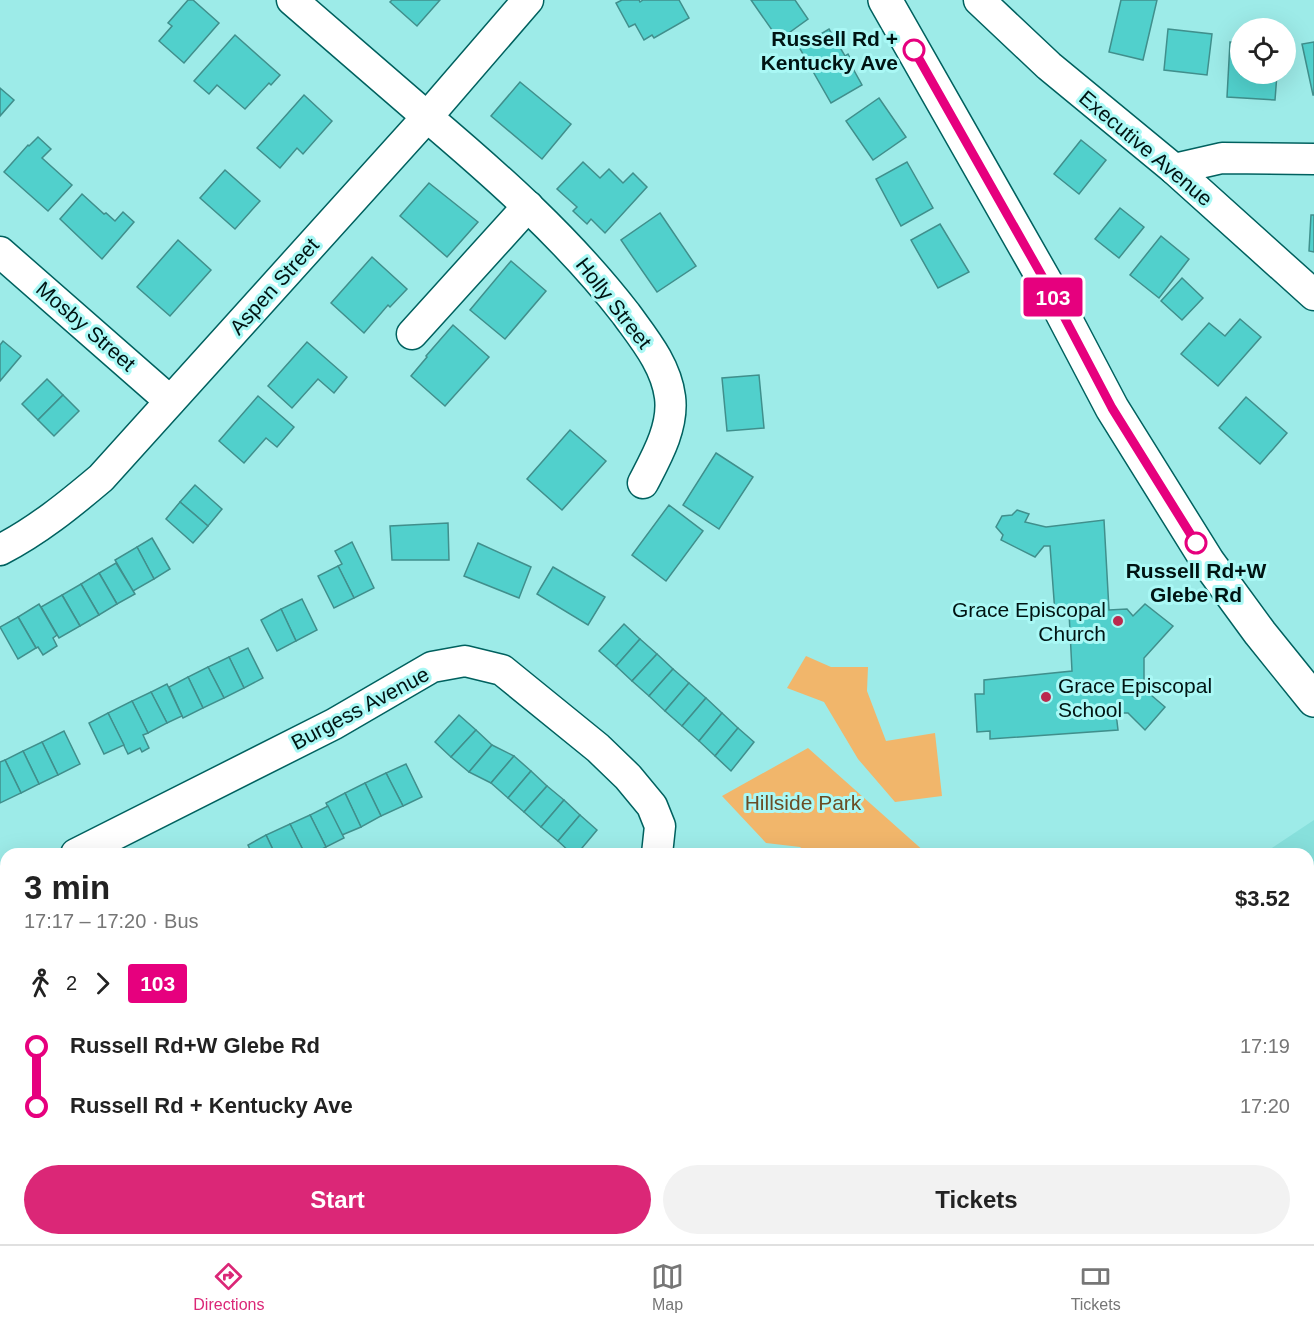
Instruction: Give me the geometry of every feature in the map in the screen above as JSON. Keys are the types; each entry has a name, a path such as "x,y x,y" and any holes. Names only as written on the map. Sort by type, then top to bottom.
{"street":[{"name":"Holly Street","path":"292,0 551,228 599,279 653,350 670,397 670,412 665,436 643,483"},
{"name":"Aspen Street","path":"0,550 23,538 67,507 101,478 427,117 528,0"},
{"path":"885,0 1050,290 1118,417 1208,562 1260,633 1314,700"},
{"name":"Executive Avenue","path":"979,0 1049,66 1174,169 1314,296"},
{"path":"1174,169 1222,158 1314,159"},
{"path":"412,334 528,206"},
{"name":"Mosby Street","path":"0,252 170,401"},
{"name":"Burgess Avenue","path":"88,848 334,724 432,667 465,661 502,670 598,748 628,777 652,806 660,825 658,848"}],"shaded area":[{"path":"1314,820 1314,848 1272,848"}],"green space":[{"path":"806,656 831,667 868,667 867,691 886,741 935,733 942,796 895,802 858,759 824,702 787,688"},
{"name":"Hillside Park","path":"808,748 920,848 801,848 766,843 722,796"}],"building":[{"path":"188,0 193,0 219,23 184,63 159,41 172,26 168,23"},
{"path":"392,0 440,0 417,26 390,2"},
{"path":"622,0 639,0 640,2 643,0 679,0 689,18 654,38 652,35 644,40 635,24 629,27 616,3"},
{"path":"751,0 795,0 808,19 779,40"},
{"path":"1121,0 1157,0 1143,60 1109,52"},
{"path":"829,29 845,56 848,54 862,85 831,103 799,47"},
{"path":"1168,29 1212,34 1207,75 1164,70"},
{"path":"235,35 280,75 271,85 269,83 245,109 217,85 209,94 194,81"},
{"path":"1230,42 1230,84 1276,84 1275,100 1227,97"},
{"path":"1314,42 1314,95 1313,95 1302,44"},
{"path":"520,82 571,124 542,159 491,116"},
{"path":"0,88 14,100 0,116"},
{"path":"304,95 332,121 303,154 297,148 280,168 257,148"},
{"path":"879,98 906,137 873,160 846,121"},
{"path":"38,137 51,149 42,158 72,185 48,211 4,172"},
{"path":"1081,140 1106,160 1079,194 1054,174"},
{"path":"583,162 600,178 609,169 623,183 633,173 647,187 605,233 591,219 587,224 573,211 577,207 557,189"},
{"path":"907,162 933,208 901,226 876,179"},
{"path":"225,170 260,201 235,229 200,198"},
{"path":"429,183 478,222 447,257 400,216"},
{"path":"82,194 115,221 123,212 134,222 102,259 60,219"},
{"path":"1120,208 1144,227 1119,258 1095,239"},
{"path":"660,213 696,266 657,292 621,240"},
{"path":"1311,215 1314,215 1314,252 1309,251"},
{"path":"940,224 969,272 938,288 911,240"},
{"path":"1161,236 1189,259 1159,298 1130,275"},
{"path":"178,240 211,270 170,316 137,287"},
{"path":"372,257 407,289 390,307 388,305 364,333 331,303"},
{"path":"511,261 546,291 505,339 470,310"},
{"path":"1182,278 1203,298 1182,320 1161,301"},
{"path":"1240,319 1261,337 1218,386 1181,354 1209,323 1225,336"},
{"path":"453,325 489,357 445,406 411,376"},
{"path":"3,341 21,356 0,381 0,345"},
{"path":"307,342 347,377 334,393 318,379 292,408 268,386"},
{"path":"759,375 764,428 727,431 722,378"},
{"path":"47,379 63,395 38,420 22,404"},
{"path":"63,395 79,411 54,436 38,420"},
{"path":"258,396 294,427 277,447 266,438 244,463 219,441"},
{"path":"1246,397 1287,433 1260,464 1219,428"},
{"path":"570,430 606,461 562,510 527,479"},
{"path":"716,453 753,477 719,529 683,505"},
{"path":"195,485 222,509 208,526 180,502"},
{"path":"180,502 208,526 193,543 166,519"},
{"path":"669,505 703,531 666,581 632,555"},
{"name":"Grace Episcopal Church","path":"1017,510 1029,514 1025,522 1046,527 1104,520 1109,610 1127,609 1133,616 1145,604 1173,626 1144,658 1144,689 1165,707 1145,730 1128,713 1116,713 1118,730 990,739 990,731 977,732 975,694 984,694 984,680 1072,671 1069,612 1055,613 1050,546 1044,546 1035,557 1001,540 1003,535 996,527 1002,516 1012,515"},
{"path":"448,523 449,560 392,560 390,526"},
{"path":"152,538 170,569 154,579 137,547"},
{"path":"352,542 374,588 354,598 338,566 342,564 335,551"},
{"path":"478,543 531,567 519,598 464,576"},
{"path":"137,547 154,579 133,591 115,560"},
{"path":"116,563 135,594 117,604 99,573"},
{"path":"338,566 354,598 334,608 318,576"},
{"path":"553,567 605,597 588,625 537,594"},
{"path":"99,573 117,604 99,615 81,584"},
{"path":"81,584 99,615 80,626 62,595"},
{"path":"62,595 80,626 59,638 41,607"},
{"path":"302,599 317,630 296,641 281,609"},
{"path":"39,604 57,635 53,638 57,646 43,655 38,647 36,648 18,617"},
{"path":"281,609 296,641 277,651 261,620"},
{"path":"18,617 36,648 18,659 0,627"},
{"path":"624,624 640,639 616,666 599,651"},
{"path":"640,639 657,654 632,681 616,666"},
{"path":"248,648 263,678 244,688 229,657"},
{"path":"657,654 673,669 649,696 632,681"},
{"path":"229,657 244,688 224,698 208,667"},
{"path":"208,667 224,698 203,708 188,677"},
{"path":"673,669 689,683 665,711 649,696"},
{"path":"188,677 203,708 183,718 169,687"},
{"path":"689,683 706,698 682,726 665,711"},
{"path":"167,684 182,716 167,723 151,692"},
{"path":"151,692 167,723 148,733 132,701"},
{"path":"706,698 722,713 699,741 682,726"},
{"path":"132,701 148,733 143,735 149,748 142,752 140,748 128,754 108,713"},
{"path":"108,713 124,745 104,754 89,723"},
{"path":"722,713 738,728 715,756 699,741"},
{"path":"459,715 476,730 451,757 435,742"},
{"path":"738,728 754,742 731,771 715,756"},
{"path":"476,730 492,745 469,772 451,757"},
{"path":"64,731 80,764 58,775 42,742"},
{"path":"42,742 58,775 39,784 23,751"},
{"path":"492,745 514,756 491,783 469,772"},
{"path":"23,751 39,784 21,793 5,760"},
{"path":"514,756 531,771 508,798 491,783"},
{"path":"5,760 21,793 0,803 0,762"},
{"path":"406,764 422,797 403,806 386,773"},
{"path":"531,771 547,786 524,812 508,798"},
{"path":"386,773 403,806 381,816 365,783"},
{"path":"365,783 381,816 361,827 345,793"},
{"path":"547,786 564,800 541,827 524,812"},
{"path":"345,793 361,827 342,835 326,803"},
{"path":"564,800 580,815 558,841 541,827"},
{"path":"328,806 344,838 326,847 310,815"},
{"path":"310,815 326,847 302,848 290,824"},
{"path":"580,815 597,830 582,848 566,848 558,841"},
{"path":"290,824 302,848 272,848 266,835"},
{"path":"266,835 272,848 249,848 248,845"}],"bus line":[{"name":"103","path":"914,50 1050,290 1112,408 1196,543"}],"place":[{"name":"Russell Rd + Kentucky Ave","path":"914,50"},
{"name":"Russell Rd+W Glebe Rd","path":"1196,543"},
{"name":"Grace Episcopal Church","path":"1118,621"},
{"name":"Grace Episcopal School","path":"1046,697"}]}
